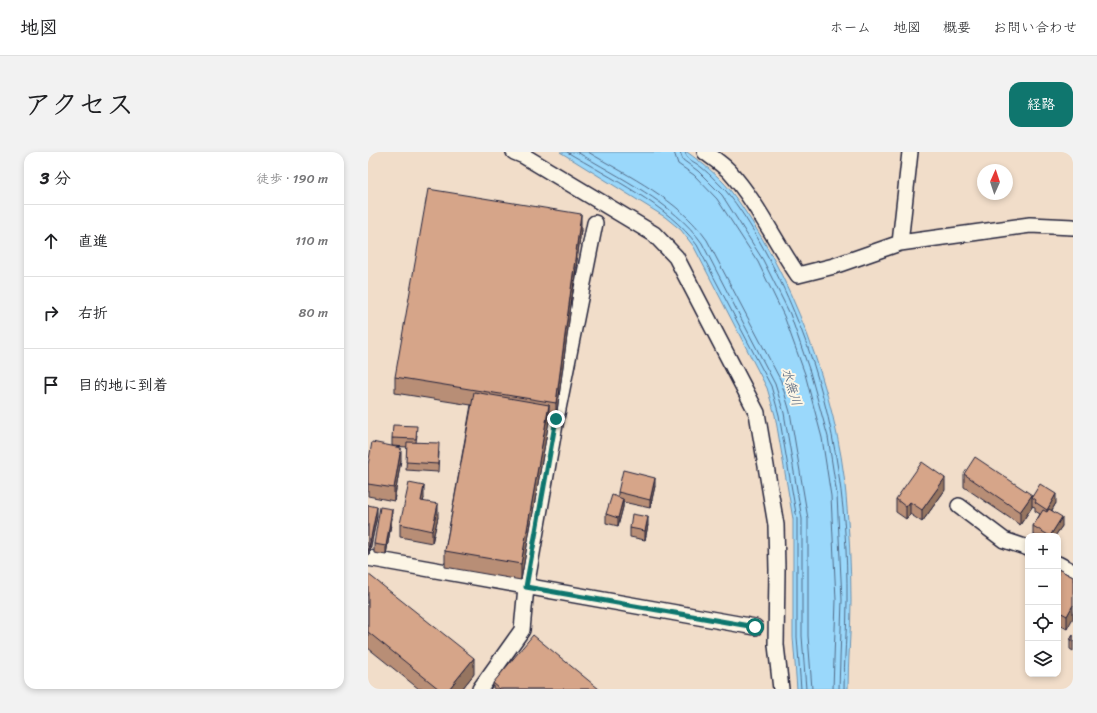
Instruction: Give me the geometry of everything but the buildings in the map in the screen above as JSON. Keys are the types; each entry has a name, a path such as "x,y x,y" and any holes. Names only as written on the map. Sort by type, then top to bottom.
{"street":[{"path":"514,152 524,156 654,234 676,257 757,413 776,525 778,570 776,645 781,689"},
{"path":"705,152 728,170 756,204 780,249 798,274 834,266 900,243 1030,225 1073,227"},
{"path":"900,243 910,152"},
{"path":"480,689 522,630 526,587 561,389 595,223"},
{"path":"959,506 1004,540 1025,547"},
{"path":"368,558 755,627"},
{"path":"1061,566 1073,572"}],"water":[{"name":"水無川","path":"560,152 687,152 715,174 730,190 752,221 772,257 791,295 808,335 822,376 833,417 841,457 846,495 851,575 848,689 797,689 793,637 793,519 775,415 767,388 694,247 681,230 665,217"}],"route":[{"path":"556,419 526,587 755,627"}]}
